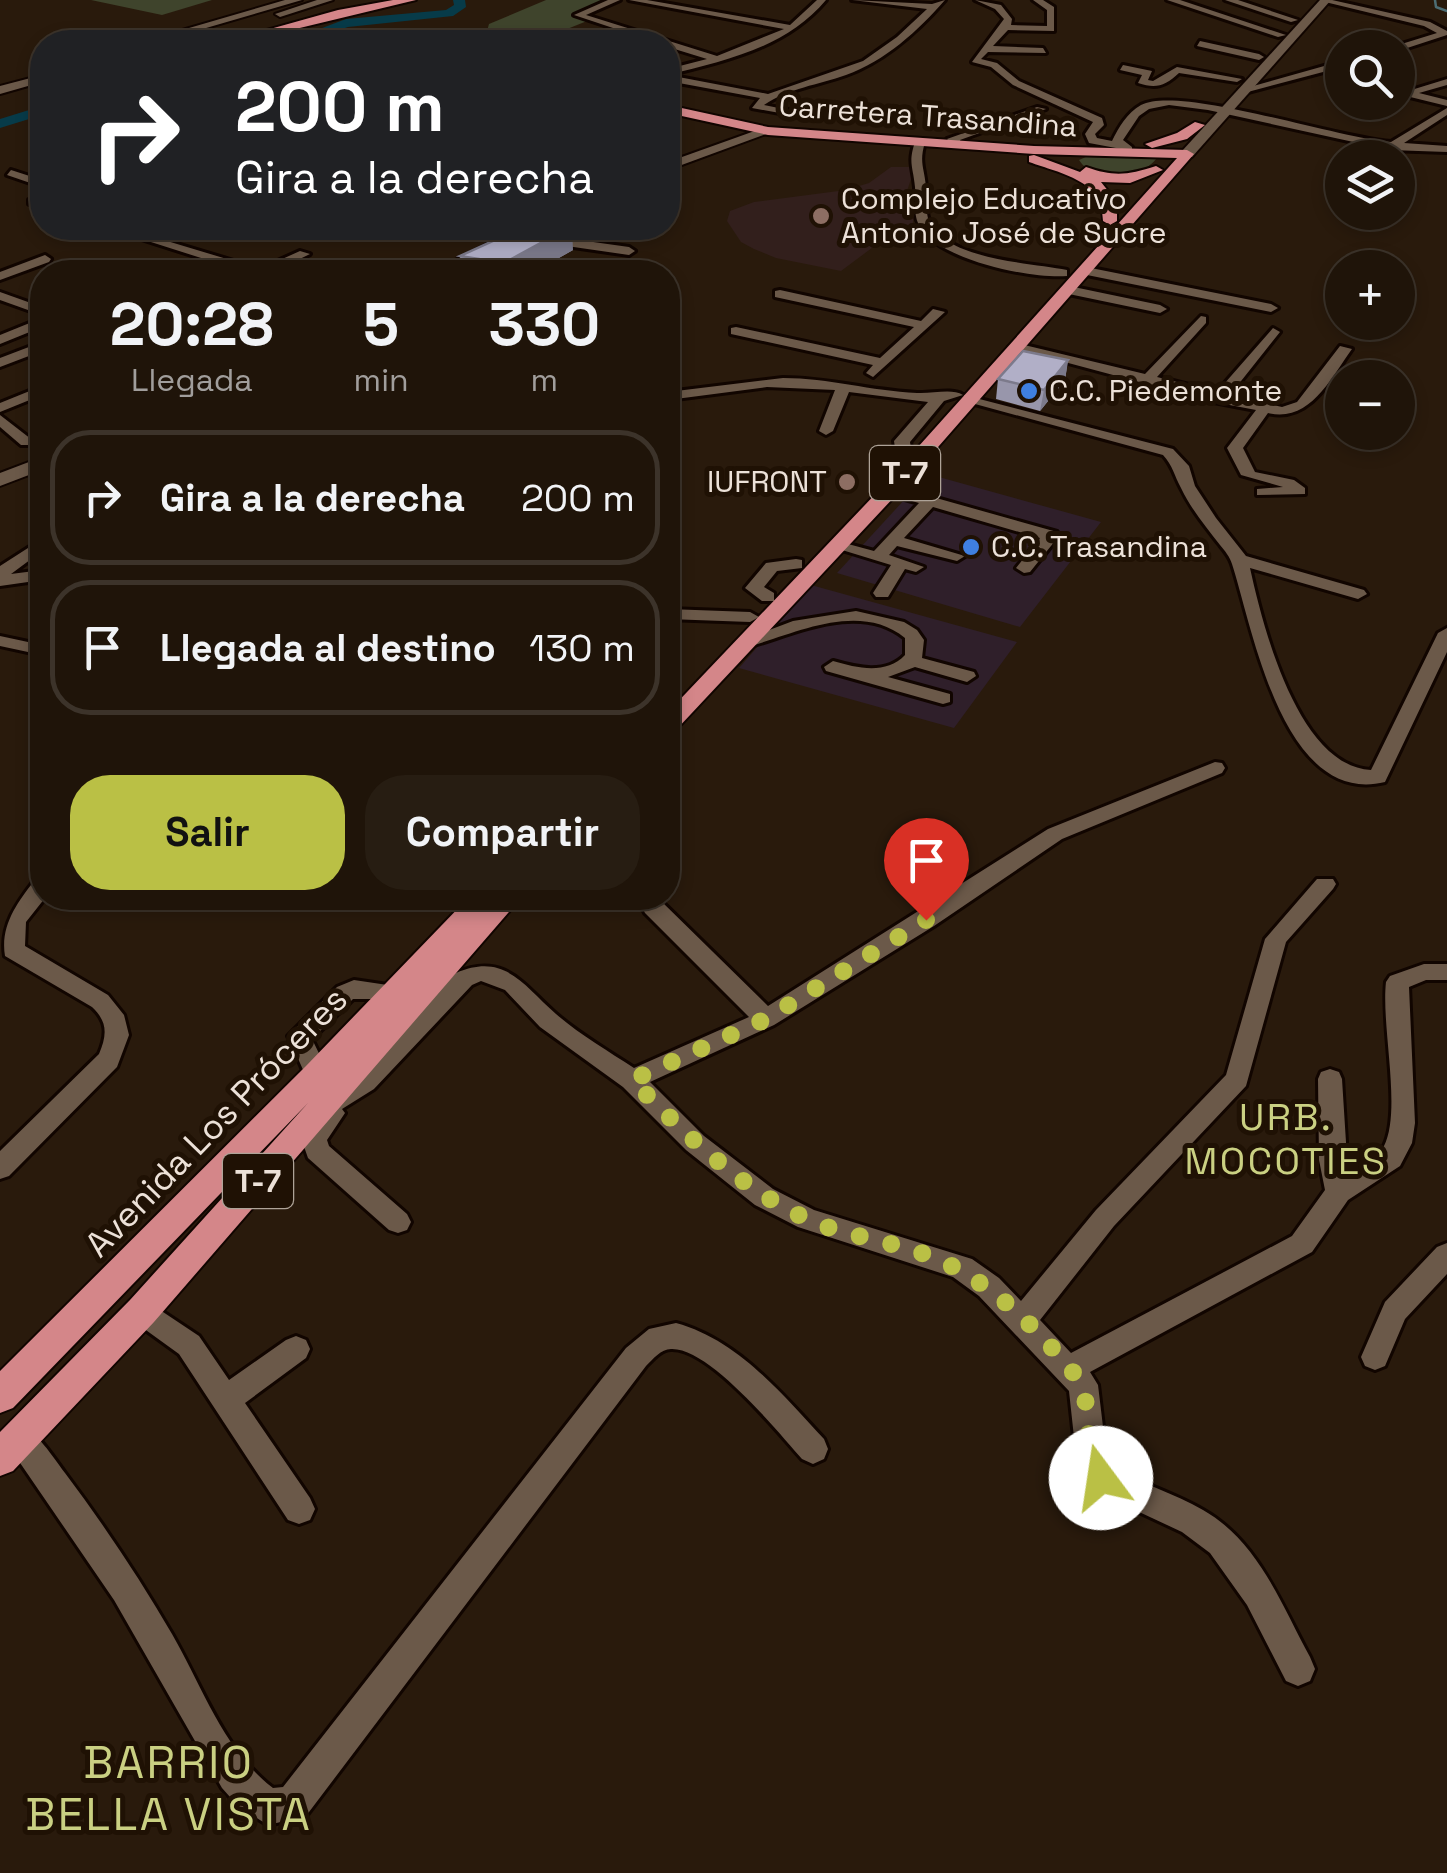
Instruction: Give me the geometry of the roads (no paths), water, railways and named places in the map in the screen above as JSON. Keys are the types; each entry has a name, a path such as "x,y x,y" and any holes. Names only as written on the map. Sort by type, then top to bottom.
{"highway":[{"path":"275,30 342,12 410,0"},
{"name":"Carretera Trasandina","path":"680,113 751,134 1179,155"},
{"name":"Carretera Trasandina","path":"680,113 751,134"},
{"path":"1101,152 1182,136 1199,126"},
{"name":"Carretera Trasandina","path":"920,143 984,150 1179,155"},
{"path":"984,150 1045,161 1094,182 1110,202 1110,220"},
{"path":"1084,154 1075,158 1081,168 1106,179 1126,181 1156,170"},
{"name":"T-7","path":"680,712 890,490 954,398 1016,347 1110,220 1156,170 1179,155"},
{"name":"T-7","path":"680,690 1066,282 1086,271 1179,155"},
{"name":"Avenida Los Próceres","path":"0,1396 317,1074 465,910"},
{"name":"Avenida Los Próceres","path":"9,1448 333,1103 498,910"}],"main road":[{"path":"188,30 291,0"},
{"path":"221,30 328,0"},
{"path":"1240,84 1314,0"},
{"path":"1179,155 1240,84 1326,0"},
{"path":"0,81 30,73"},
{"path":"0,90 30,81"},
{"path":"1179,155 1199,126 1217,110"},
{"path":"680,160 751,134"},
{"path":"448,260 493,240"},
{"path":"475,260 502,240"},
{"path":"0,470 30,450"},
{"path":"0,480 30,467"}],"street":[{"path":"616,0 578,15 625,30"},
{"path":"633,0 788,28"},
{"path":"788,28 814,0"},
{"path":"680,69 759,46 822,0"},
{"path":"856,0 937,4"},
{"path":"979,0 1004,11 1008,19 1006,28 975,60 1098,120 1090,139 1124,146"},
{"path":"1006,28 1051,29 1051,8 1037,0"},
{"path":"1172,0 1281,35"},
{"path":"1229,0 1294,20"},
{"path":"1326,0 1427,24 1445,33 1415,43"},
{"path":"814,118 757,108 768,97 834,76 879,56 937,4"},
{"path":"1256,40 1271,45"},
{"path":"1200,44 1260,57"},
{"path":"680,47 714,58"},
{"path":"986,49 1042,51"},
{"path":"1123,68 1150,73 1141,81 1160,85 1193,62"},
{"path":"1177,70 1240,84 1325,69"},
{"path":"1319,71 1325,73"},
{"path":"680,76 768,97"},
{"path":"1415,89 1447,82"},
{"path":"1415,95 1447,103"},
{"path":"1124,146 1117,141 1130,114 1154,103 1217,110 1357,140"},
{"path":"958,144 952,139 1041,108"},
{"path":"1401,140 1447,110"},
{"path":"920,143 914,163 923,181 922,218 938,240 969,254 1160,308"},
{"path":"1415,148 1447,149"},
{"path":"11,173 30,178"},
{"path":"154,240 206,260"},
{"path":"171,245 184,240"},
{"path":"489,260 506,240"},
{"path":"560,240 629,251"},
{"path":"569,259 590,246"},
{"path":"291,260 304,254"},
{"path":"41,260 46,258"},
{"path":"0,276 30,264"},
{"path":"1086,271 1272,308"},
{"path":"780,294 924,325"},
{"path":"0,296 30,305"},
{"path":"862,388 938,312"},
{"path":"1147,380 1201,320"},
{"path":"0,340 30,327"},
{"path":"736,331 882,364"},
{"path":"1220,399 1274,332"},
{"path":"1016,347 1283,412 1302,406 1345,349"},
{"path":"0,363 30,351"},
{"path":"680,394 776,382 954,398 1168,452 1181,466 1186,486 1240,560 1249,612 1276,685 1300,730 1345,772 1368,780 1378,777 1447,633"},
{"path":"826,431 844,386"},
{"path":"0,408 30,395"},
{"path":"1263,410 1235,448 1249,475 1288,483 1299,490 1263,492"},
{"path":"0,419 30,444"},
{"path":"878,557 957,487"},
{"path":"890,490 1051,536 1024,568"},
{"path":"895,541 957,556"},
{"path":"837,546 908,566 882,593"},
{"path":"0,578 30,554"},
{"path":"1240,560 1358,594"},
{"path":"0,578 30,577"},
{"path":"796,590 810,608 831,617"},
{"path":"788,628 810,608"},
{"path":"680,614 750,616"},
{"path":"744,643 831,617 868,617 906,629 916,642 910,660 890,671 862,676"},
{"path":"0,641 30,647"},
{"path":"910,660 967,676"},
{"path":"832,667 847,675 943,698"},
{"path":"632,1080 766,1019 1055,834 1215,768"},
{"path":"1023,1320 1105,1218 1237,1079 1276,939 1324,884"},
{"path":"0,1168 108,1060 119,1038 113,1012 100,1001 13,950 15,920 30,901"},
{"path":"657,910 766,1019"},
{"path":"398,1222 317,1151 314,1138 333,1103 365,1082 464,979 480,972 513,984 548,1021 632,1080 696,1143 764,1197 806,1219 962,1268 1023,1320 1083,1386 1092,1465 1101,1478 1204,1528 1223,1545 1244,1570 1298,1669"},
{"path":"1070,1368 1302,1244 1339,1192 1392,1157 1402,1137 1402,1087 1392,1008 1398,982 1424,972 1447,972"},
{"path":"1330,1079 1332,1160 1339,1192"},
{"path":"1375,1357 1394,1311 1447,1255"},
{"path":"142,1310 189,1345 299,1508"},
{"path":"9,1448 73,1506 158,1642 216,1748 251,1797 268,1808 293,1804 315,1778 636,1356 655,1339 678,1336 716,1354 770,1402 812,1448"},
{"path":"225,1400 296,1349"}],"waterway":[{"path":"326,30 346,23 449,13 460,7 459,0"},
{"path":"1435,0 1436,7 1447,11"},
{"path":"0,124 30,114"}],"place":[{"name":"Complejo Educativo Antonio José de Sucre","path":"821,216"},
{"name":"C.C. Piedemonte","path":"1029,391"},
{"name":"IUFRONT","path":"847,482"},
{"name":"C.C. Trasandina","path":"971,547"}],"district":[{"name":"URB. MOCOTIES","path":"1286,1139"},
{"name":"BARRIO BELLA VISTA","path":"169,1788"}]}
